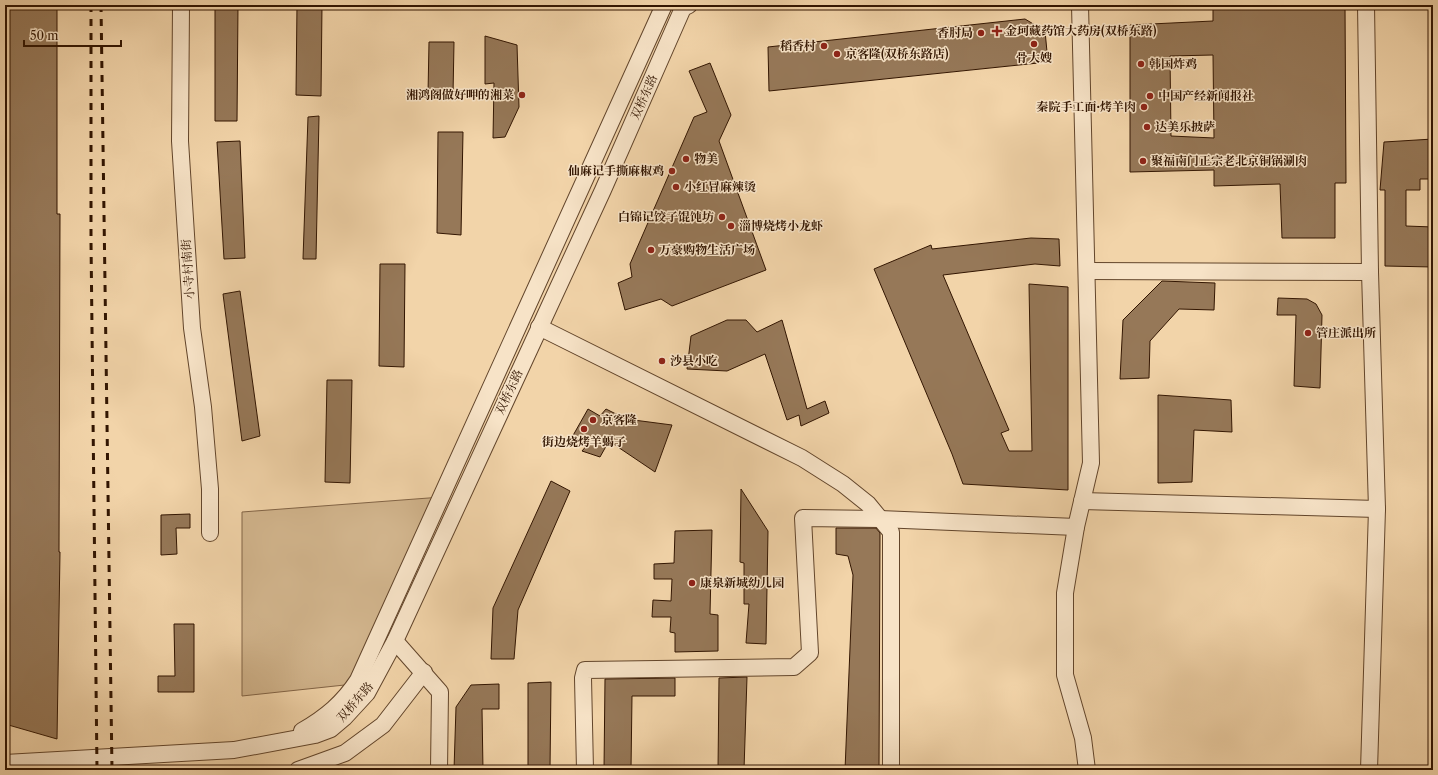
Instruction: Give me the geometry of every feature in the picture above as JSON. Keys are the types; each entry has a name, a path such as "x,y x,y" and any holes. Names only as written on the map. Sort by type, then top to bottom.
{"street":[{"name":"小寺村南街","path":"181,5 180,141 192,328 210,489 210,533"},
{"name":"双桥东路","path":"289,740 331,713 348,696 358,680 664,5"},
{"path":"1080,5 1091,463 1076,527 1065,594 1065,675 1083,738 1087,770"},
{"path":"1366,5 1370,272 1377,509 1369,770"},
{"name":"双桥东路","path":"5,763 234,750 315,735 331,728 344,718 367,693 395,641 603,190 685,6"},
{"path":"1087,271 1370,272"},
{"path":"539,327 802,458 843,484 868,504 891,532 891,770"},
{"path":"1082,501 1377,509"},
{"path":"585,770 583,678 585,670 794,667 810,653 803,518 880,519 1076,527"},
{"path":"395,641 424,672 440,692 439,770"},
{"path":"298,770 346,753 383,725 424,672"}],"shaded area":[{"path":"442,497 354,684 242,696 242,512"}],"building":[{"path":"5,5 57,5 57,214 60,214 60,552 57,739 5,724"},
{"path":"215,5 238,5 237,121 215,121"},
{"path":"297,5 322,5 321,96 296,95"},
{"path":"1213,5 1345,5 1346,183 1335,183 1335,238 1282,238 1280,184 1214,186 1214,170 1130,172 1130,25 1213,21","holes":["1213,55 1214,138 1171,136 1170,56"]},
{"path":"1025,19 1045,31 1048,62 769,91 768,47"},
{"path":"485,36 517,45 519,107 505,137 493,138 494,83 485,84"},
{"path":"429,42 454,42 453,95 428,94"},
{"path":"710,63 731,115 719,141 766,270 672,306 661,299 625,310 618,283 632,277 630,264 694,117 707,112 689,71"},
{"path":"319,116 316,259 303,259 308,117"},
{"path":"438,132 463,132 461,235 437,233"},
{"path":"1433,139 1433,179 1420,179 1420,190 1406,190 1406,226 1433,227 1433,267 1385,266 1385,190 1380,190 1384,142"},
{"path":"240,141 245,258 224,259 217,142"},
{"path":"1031,238 1059,239 1060,266 1035,264 943,275 1009,430 1001,433 1009,451 1032,451 1029,284 1068,287 1068,490 963,484 952,454 874,269 931,245 932,249"},
{"path":"380,264 405,264 404,367 379,366"},
{"path":"1162,281 1215,283 1214,310 1179,309 1150,341 1149,378 1120,379 1123,320"},
{"path":"240,291 260,436 242,441 223,294"},
{"path":"1278,298 1307,299 1316,304 1322,315 1320,388 1294,386 1296,315 1277,315"},
{"path":"727,320 746,320 757,332 782,320 807,409 825,401 829,413 801,426 799,415 787,420 765,354 727,371 687,369 691,336"},
{"path":"327,380 352,380 350,483 325,482"},
{"path":"1158,395 1231,400 1232,432 1194,430 1192,482 1158,483"},
{"path":"588,409 600,416 606,409 626,419 672,425 655,472 609,441 600,457 582,451 588,444 571,439"},
{"path":"551,481 570,491 518,610 514,659 491,659 493,608"},
{"path":"741,489 768,531 766,644 746,643 749,604 744,604 744,563 740,562"},
{"path":"190,514 190,528 176,528 177,554 161,555 161,515"},
{"path":"836,528 876,528 880,533 879,770 845,770 853,575 848,556 836,554"},
{"path":"712,530 710,614 718,615 718,651 675,652 675,633 670,632 671,617 652,617 653,600 671,601 672,579 654,579 654,564 674,563 675,531"},
{"path":"174,624 194,624 194,692 158,692 158,676 175,676"},
{"path":"747,677 744,770 718,770 719,678"},
{"path":"675,678 675,696 632,696 631,770 604,770 605,679"},
{"path":"551,682 550,770 528,770 528,683"},
{"path":"499,684 499,709 482,709 483,770 454,770 456,707 471,685"}],"railway":[{"path":"91,5 91,241 97,770"},
{"path":"101,5 112,770"}],"place":[{"name":"金珂藏药馆大药房(双桥东路)","path":"997,31"},
{"name":"香肘局","path":"981,33"},
{"name":"骨大嫂","path":"1034,44"},
{"name":"稻香村","path":"824,46"},
{"name":"京客隆(双桥东路店)","path":"837,54"},
{"name":"韩国炸鸡","path":"1141,64"},
{"name":"湘鸿阁做好呷的湘菜","path":"522,95"},
{"name":"中国产经新闻报社","path":"1150,96"},
{"name":"秦院手工面·烤羊肉","path":"1144,107"},
{"name":"达美乐披萨","path":"1147,127"},
{"name":"物美","path":"686,159"},
{"name":"聚福南门正宗老北京铜锅涮肉","path":"1143,161"},
{"name":"仙麻记手撕麻椒鸡","path":"672,171"},
{"name":"小红冒麻辣烫","path":"676,187"},
{"name":"白锦记饺子馄饨坊","path":"722,217"},
{"name":"淄博烧烤小龙虾","path":"731,226"},
{"name":"万豪购物生活广场","path":"651,250"},
{"name":"管庄派出所","path":"1308,333"},
{"name":"沙县小吃","path":"662,361"},
{"name":"京客隆","path":"593,420"},
{"name":"街边烧烤羊蝎子","path":"584,429"},
{"name":"康泉新城幼儿园","path":"692,583"}]}
